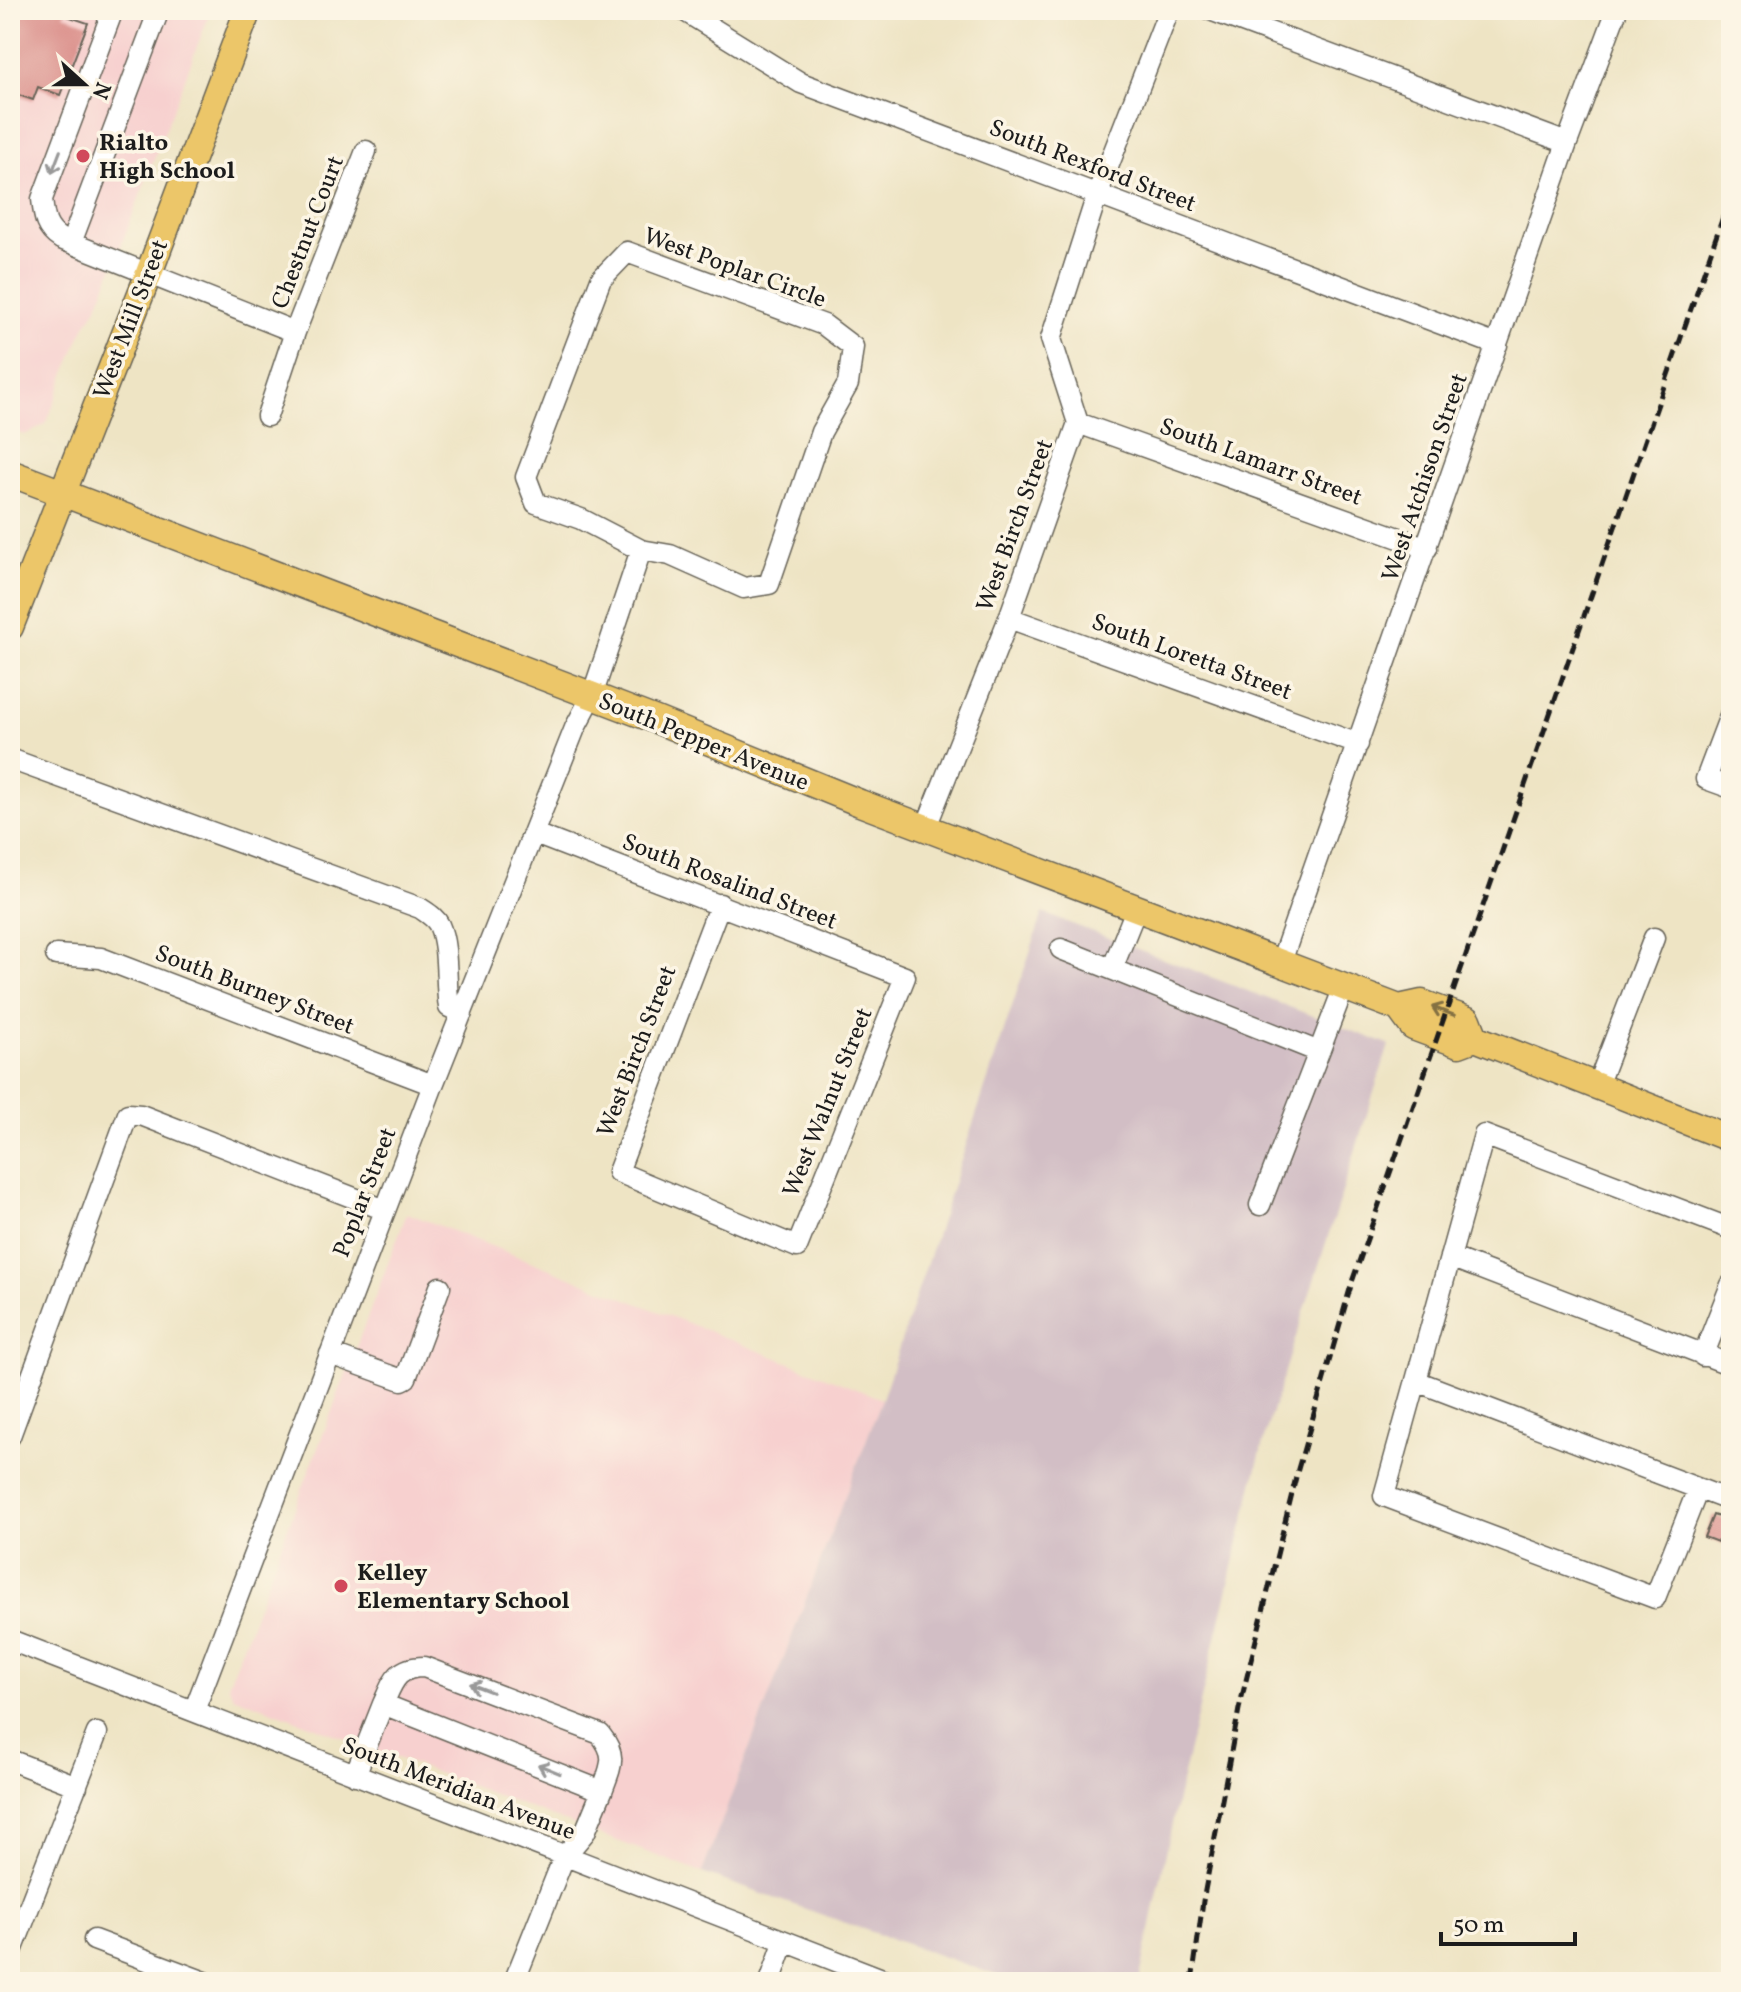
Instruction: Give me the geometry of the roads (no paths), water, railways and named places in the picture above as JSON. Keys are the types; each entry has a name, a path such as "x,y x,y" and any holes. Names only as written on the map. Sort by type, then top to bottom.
{"main road":[{"name":"West Mill Street","path":"12,615 149,273 248,10"},
{"name":"South Pepper Avenue","path":"10,473 1399,1008 1413,1027 1459,1044 1475,1038 1731,1139"}],"street":[{"path":"113,10 42,199 44,218 51,232 71,243 159,10"},
{"name":"South Rexford Street","path":"683,10 801,83 1497,345"},
{"name":"West Birch Street","path":"926,827 1009,618 1078,423 1051,339 1097,195 1169,10"},
{"path":"1210,10 1567,143"},
{"name":"West Atchison Street","path":"1281,962 1567,143 1617,10"},
{"name":"Chestnut Court","path":"267,416 295,332 366,151"},
{"name":"Chestnut Court","path":"71,243 295,332"},
{"name":"West Poplar Circle","path":"627,252 824,325 853,347 848,384 821,432 769,584 744,588 670,555 641,550 581,519 536,503 526,477 601,279 627,252"},
{"name":"South Lamarr Street","path":"1078,423 1427,548"},
{"name":"Poplar Street","path":"194,1711 433,1085 575,728 592,696 641,550"},
{"name":"South Loretta Street","path":"1009,618 1358,744"},
{"path":"1731,713 1706,779 1731,788"},
{"path":"10,759 420,908 439,925 449,977 449,1007 462,1013"},
{"name":"South Rosalind Street","path":"535,834 905,977"},
{"name":"West Birch Street","path":"720,904 618,1172 797,1247"},
{"path":"1112,969 1137,907"},
{"path":"1597,1086 1654,938"},
{"path":"1061,949 1319,1052"},
{"name":"South Burney Street","path":"56,955 101,958 433,1085"},
{"name":"West Walnut Street","path":"797,1247 905,977"},
{"path":"1260,1205 1344,987"},
{"path":"10,1436 128,1114 156,1121 385,1210"},
{"path":"1698,1489 1655,1598 1384,1496 1484,1135 1731,1229"},
{"path":"1450,1257 1731,1365"},
{"path":"1703,1356 1731,1285"},
{"path":"330,1354 402,1380 406,1378 440,1287"},
{"path":"1416,1381 1731,1501"},
{"name":"South Meridian Avenue","path":"10,1640 890,1982"},
{"path":"355,1775 395,1676 411,1667 424,1667 600,1734 610,1747 612,1765 602,1791 585,1832 564,1857 514,1982"},
{"path":"383,1704 602,1791"},
{"path":"10,1956 17,1918 77,1786 97,1733"},
{"path":"10,1760 77,1786"},
{"path":"94,1940 205,1982"},
{"path":"770,1982 784,1943"}],"railway":[{"path":"1192,1982 1203,1901 1239,1709 1298,1469 1352,1282 1731,194"}],"place":[{"name":"Rialto High School","path":"83,156"},
{"name":"Kelley Elementary School","path":"341,1586"}]}
